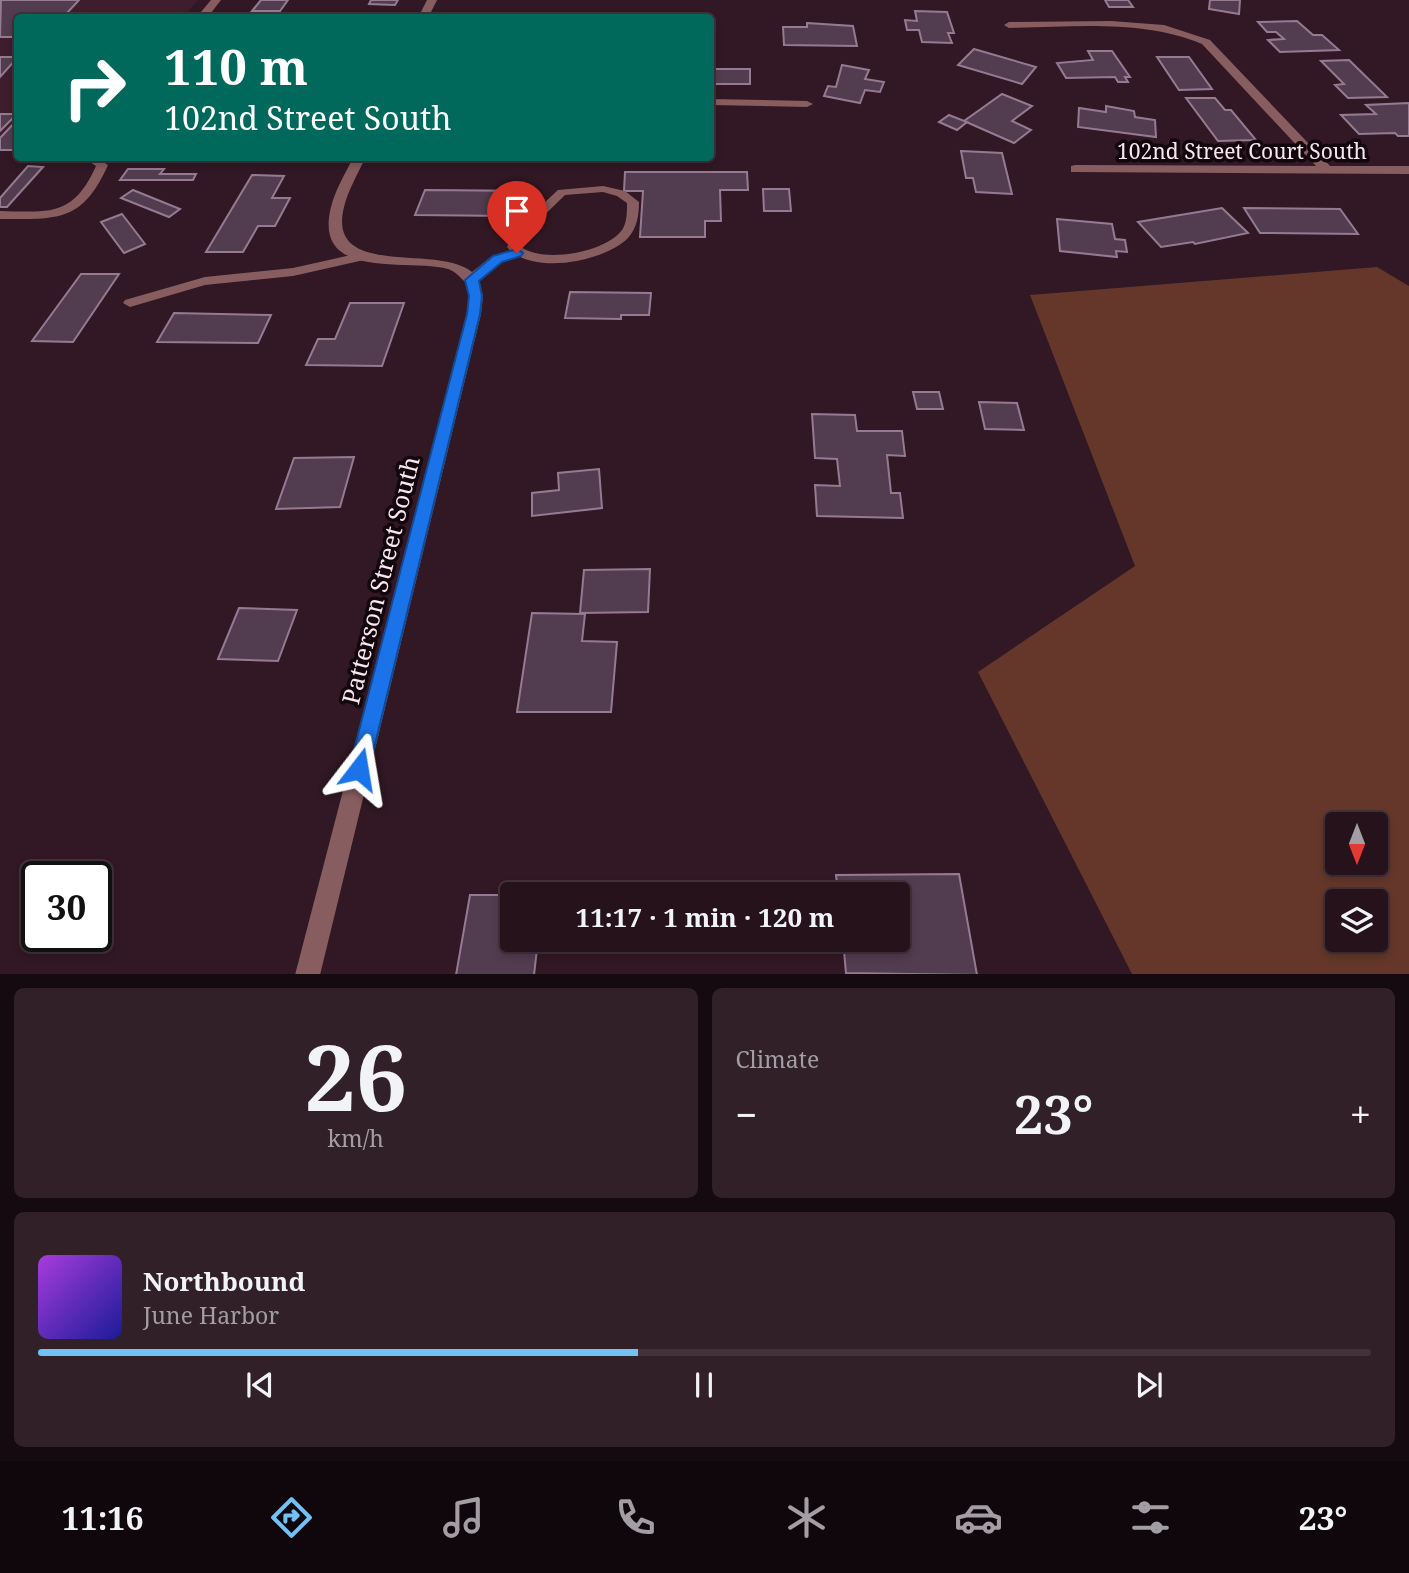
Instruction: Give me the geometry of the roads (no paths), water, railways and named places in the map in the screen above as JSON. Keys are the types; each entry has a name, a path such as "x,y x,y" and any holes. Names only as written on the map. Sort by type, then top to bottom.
{"street":[{"path":"204,14 216,0"},
{"path":"1009,25 1158,26 1188,33 1206,42 1328,171"},
{"path":"714,102 807,104"},
{"path":"358,161 336,209 336,233 343,246 360,257 449,265 463,271 472,280 497,259 517,253"},
{"name":"102nd Street Court South","path":"1075,169 1409,170"},
{"name":"Patterson Street South","path":"307,974 474,314 472,280"}],"lane":[{"path":"0,215 50,215 80,204 95,185 102,165 95,161"},
{"path":"603,189 621,193 633,202 632,216 625,233 609,247 556,259 531,259 517,253 513,247 519,233 562,192 603,189"},
{"path":"130,303 205,281 293,272 360,257"}]}
